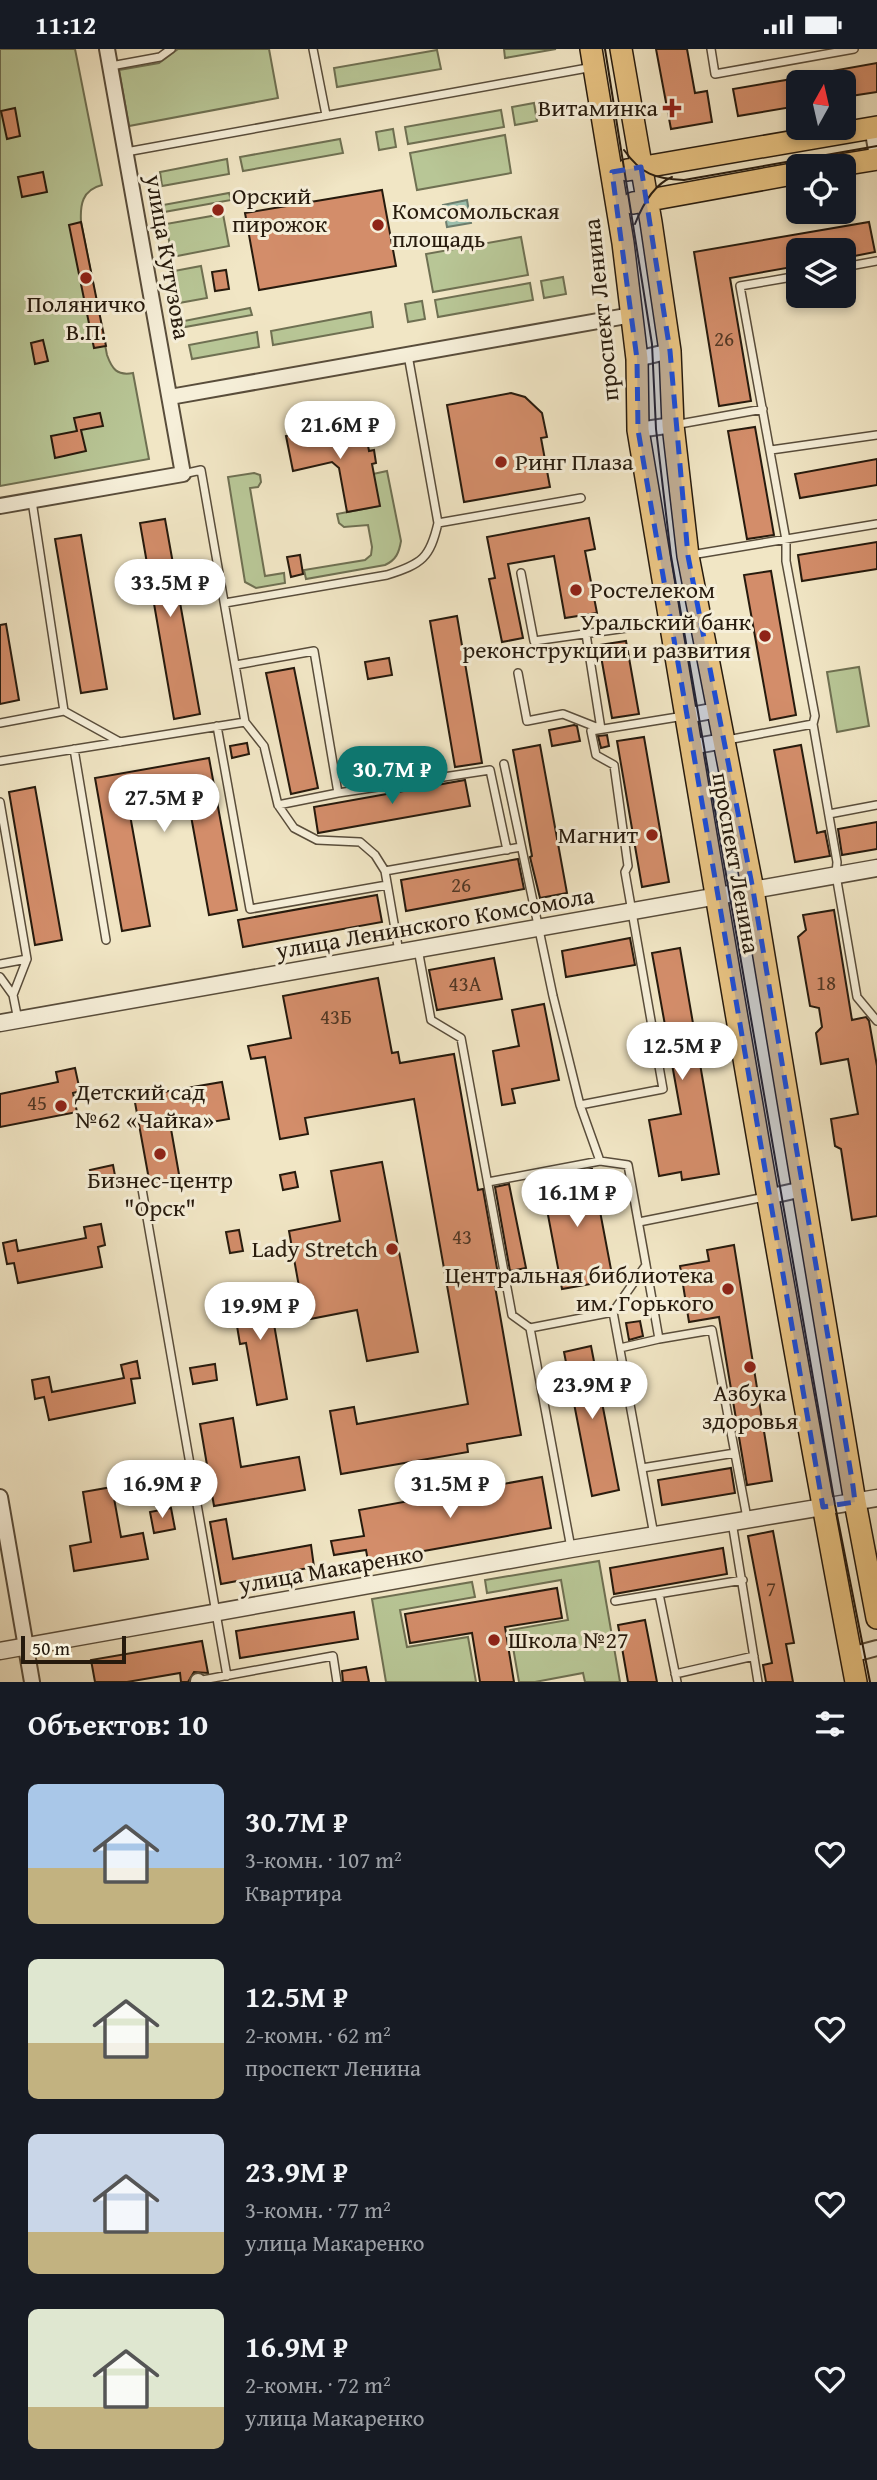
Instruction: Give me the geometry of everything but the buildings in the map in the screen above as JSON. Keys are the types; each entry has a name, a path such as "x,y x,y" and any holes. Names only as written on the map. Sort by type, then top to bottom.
{"main road":[{"name":"проспект Ленина","path":"621,49 670,351 673,425 688,556 685,716 768,1197 856,1682"},
{"name":"проспект Ленина","path":"593,58 632,315 637,359 638,429 659,559 685,619 718,710 753,890 877,1618"},
{"path":"612,172 875,127"},
{"path":"856,162 877,157"},
{"path":"617,206 786,175"}],"street":[{"name":"улица Кутузова","path":"107,49 183,474"},
{"path":"875,127 877,157"},
{"path":"170,397 632,315"},
{"path":"637,359 670,351"},
{"path":"638,429 673,425"},
{"path":"0,506 183,474"},
{"path":"659,559 688,556"},
{"path":"685,716 718,710"},
{"path":"690,747 724,741"},
{"name":"улица Ленинского Комсомола","path":"0,1023 877,868"},
{"path":"768,1197 803,1189"},
{"path":"0,1497 32,1682"},
{"name":"улица Макаренко","path":"0,1651 571,1549 877,1498"},
{"path":"851,1655 877,1648"}],"lane":[{"path":"110,66 160,57 171,49"},
{"path":"313,49 326,115"},
{"path":"711,49 715,74 854,49"},
{"path":"126,152 326,115 593,58"},
{"path":"856,265 877,261"},
{"path":"786,278 740,286 786,540 786,561 814,716 813,724 837,862 836,875 857,997 877,1021"},
{"path":"225,603 387,575 414,567 432,547 438,523 408,355"},
{"path":"673,425 763,409"},
{"path":"771,450 877,435"},
{"path":"183,474 201,470 246,722 264,746 278,805 295,828 317,840 360,842 374,855 385,871 399,953"},
{"path":"438,523 581,498"},
{"path":"32,500 64,711"},
{"path":"688,556 877,524"},
{"path":"521,573 534,641 685,619"},
{"path":"586,635 601,729"},
{"path":"236,665 314,651 338,793"},
{"path":"518,673 527,721 563,714 601,729"},
{"path":"0,723 64,711 120,742"},
{"path":"580,1105 663,1089 625,872 628,866 614,765 596,755 591,731 685,716"},
{"path":"0,761 246,722"},
{"path":"724,741 813,724"},
{"path":"216,726 250,909 387,885"},
{"path":"74,749 106,940"},
{"path":"504,765 580,1105 600,1161"},
{"path":"278,805 490,770 506,850"},
{"path":"0,802 27,959 13,995"},
{"path":"829,814 877,805"},
{"path":"385,871 521,847"},
{"path":"418,949 431,1020 461,1038 512,1315 530,1328 571,1549"},
{"path":"0,964 27,959"},
{"path":"0,977 13,995 18,1020"},
{"path":"488,1182 600,1161 628,1165 659,1339"},
{"path":"142,1189 227,1676"},
{"path":"639,1222 768,1197"},
{"path":"530,1328 613,1312 646,1265"},
{"path":"613,1312 654,1535"},
{"path":"620,1348 712,1330 735,1453 743,1580 758,1682"},
{"path":"642,1468 735,1453"},
{"path":"615,1601 743,1580"},
{"path":"659,1594 676,1678 754,1656"},
{"path":"196,1682 332,1656 337,1682"}],"highlighted area":[{"path":"641,167 670,351 688,556 753,890 853,1486 855,1502 823,1507 638,430 637,359 612,172"}],"shaded area":[{"path":"0,49 75,49 102,185 86,194 81,210 81,222 107,355 116,370 133,373 149,459 0,486"},
{"path":"178,49 269,49 278,98 129,126 119,70 159,63"},
{"path":"504,49 556,49 505,58"},
{"path":"437,50 441,69 337,87 334,68"},
{"path":"534,103 537,121 515,125 512,107"},
{"path":"501,110 504,127 408,144 405,127"},
{"path":"393,129 396,147 379,150 376,132"},
{"path":"505,135 511,173 417,190 410,153"},
{"path":"340,139 343,153 243,171 240,157"},
{"path":"227,159 229,174 162,186 160,172"},
{"path":"229,193 231,200 164,212 163,205"},
{"path":"467,200 471,223 447,227 443,205"},
{"path":"223,214 229,246 172,257 166,224"},
{"path":"521,237 528,275 433,292 426,254"},
{"path":"201,266 207,298 179,303 174,271"},
{"path":"563,277 566,294 544,298 541,281"},
{"path":"530,283 533,300 438,317 435,300"},
{"path":"422,301 425,319 408,322 405,304"},
{"path":"250,308 252,315 185,327 184,321"},
{"path":"371,312 373,327 273,345 271,331"},
{"path":"257,332 259,347 192,359 189,345"},
{"path":"387,471 401,541 398,553 385,565 306,579 304,570 365,560 371,555 368,525 344,527 339,523 337,514 379,506 373,474"},
{"path":"254,473 260,475 261,482 258,487 250,488 265,576 284,573 285,583 256,588 245,582 228,477"},
{"path":"859,667 869,726 837,732 827,672"},
{"path":"599,1561 620,1682 585,1682 583,1673 535,1682 519,1682 510,1630 568,1620 561,1580 487,1593 485,1580"},
{"path":"472,1582 475,1597 400,1610 407,1647 468,1637 476,1682 386,1682 372,1599"}],"tram line":[{"path":"605,49 652,344 656,429 671,556 835,1505 870,1682"},
{"path":"624,150 636,165 650,174 684,180 877,146"},
{"path":"635,224 654,191 672,177"}],"place":[{"name":"Витаминка","path":"672,108"},
{"name":"Орский пирожок","path":"218,210"},
{"name":"Комсомольская площадь","path":"378,225"},
{"name":"Поляничко В.П.","path":"86,278"},
{"name":"Ринг Плаза","path":"501,462"},
{"name":"Ростелеком","path":"576,590"},
{"name":"Уральский банк реконструкции и развития","path":"765,636"},
{"name":"Магнит","path":"652,835"},
{"name":"Детский сад №62 «Чайка»","path":"61,1106"},
{"name":"Бизнес-центр \"Орск\"","path":"160,1154"},
{"name":"Lady Stretch","path":"392,1249"},
{"name":"Центральная библиотека им. Горького","path":"728,1289"},
{"name":"Азбука здоровья","path":"750,1367"},
{"name":"Школа №27","path":"494,1640"}]}
